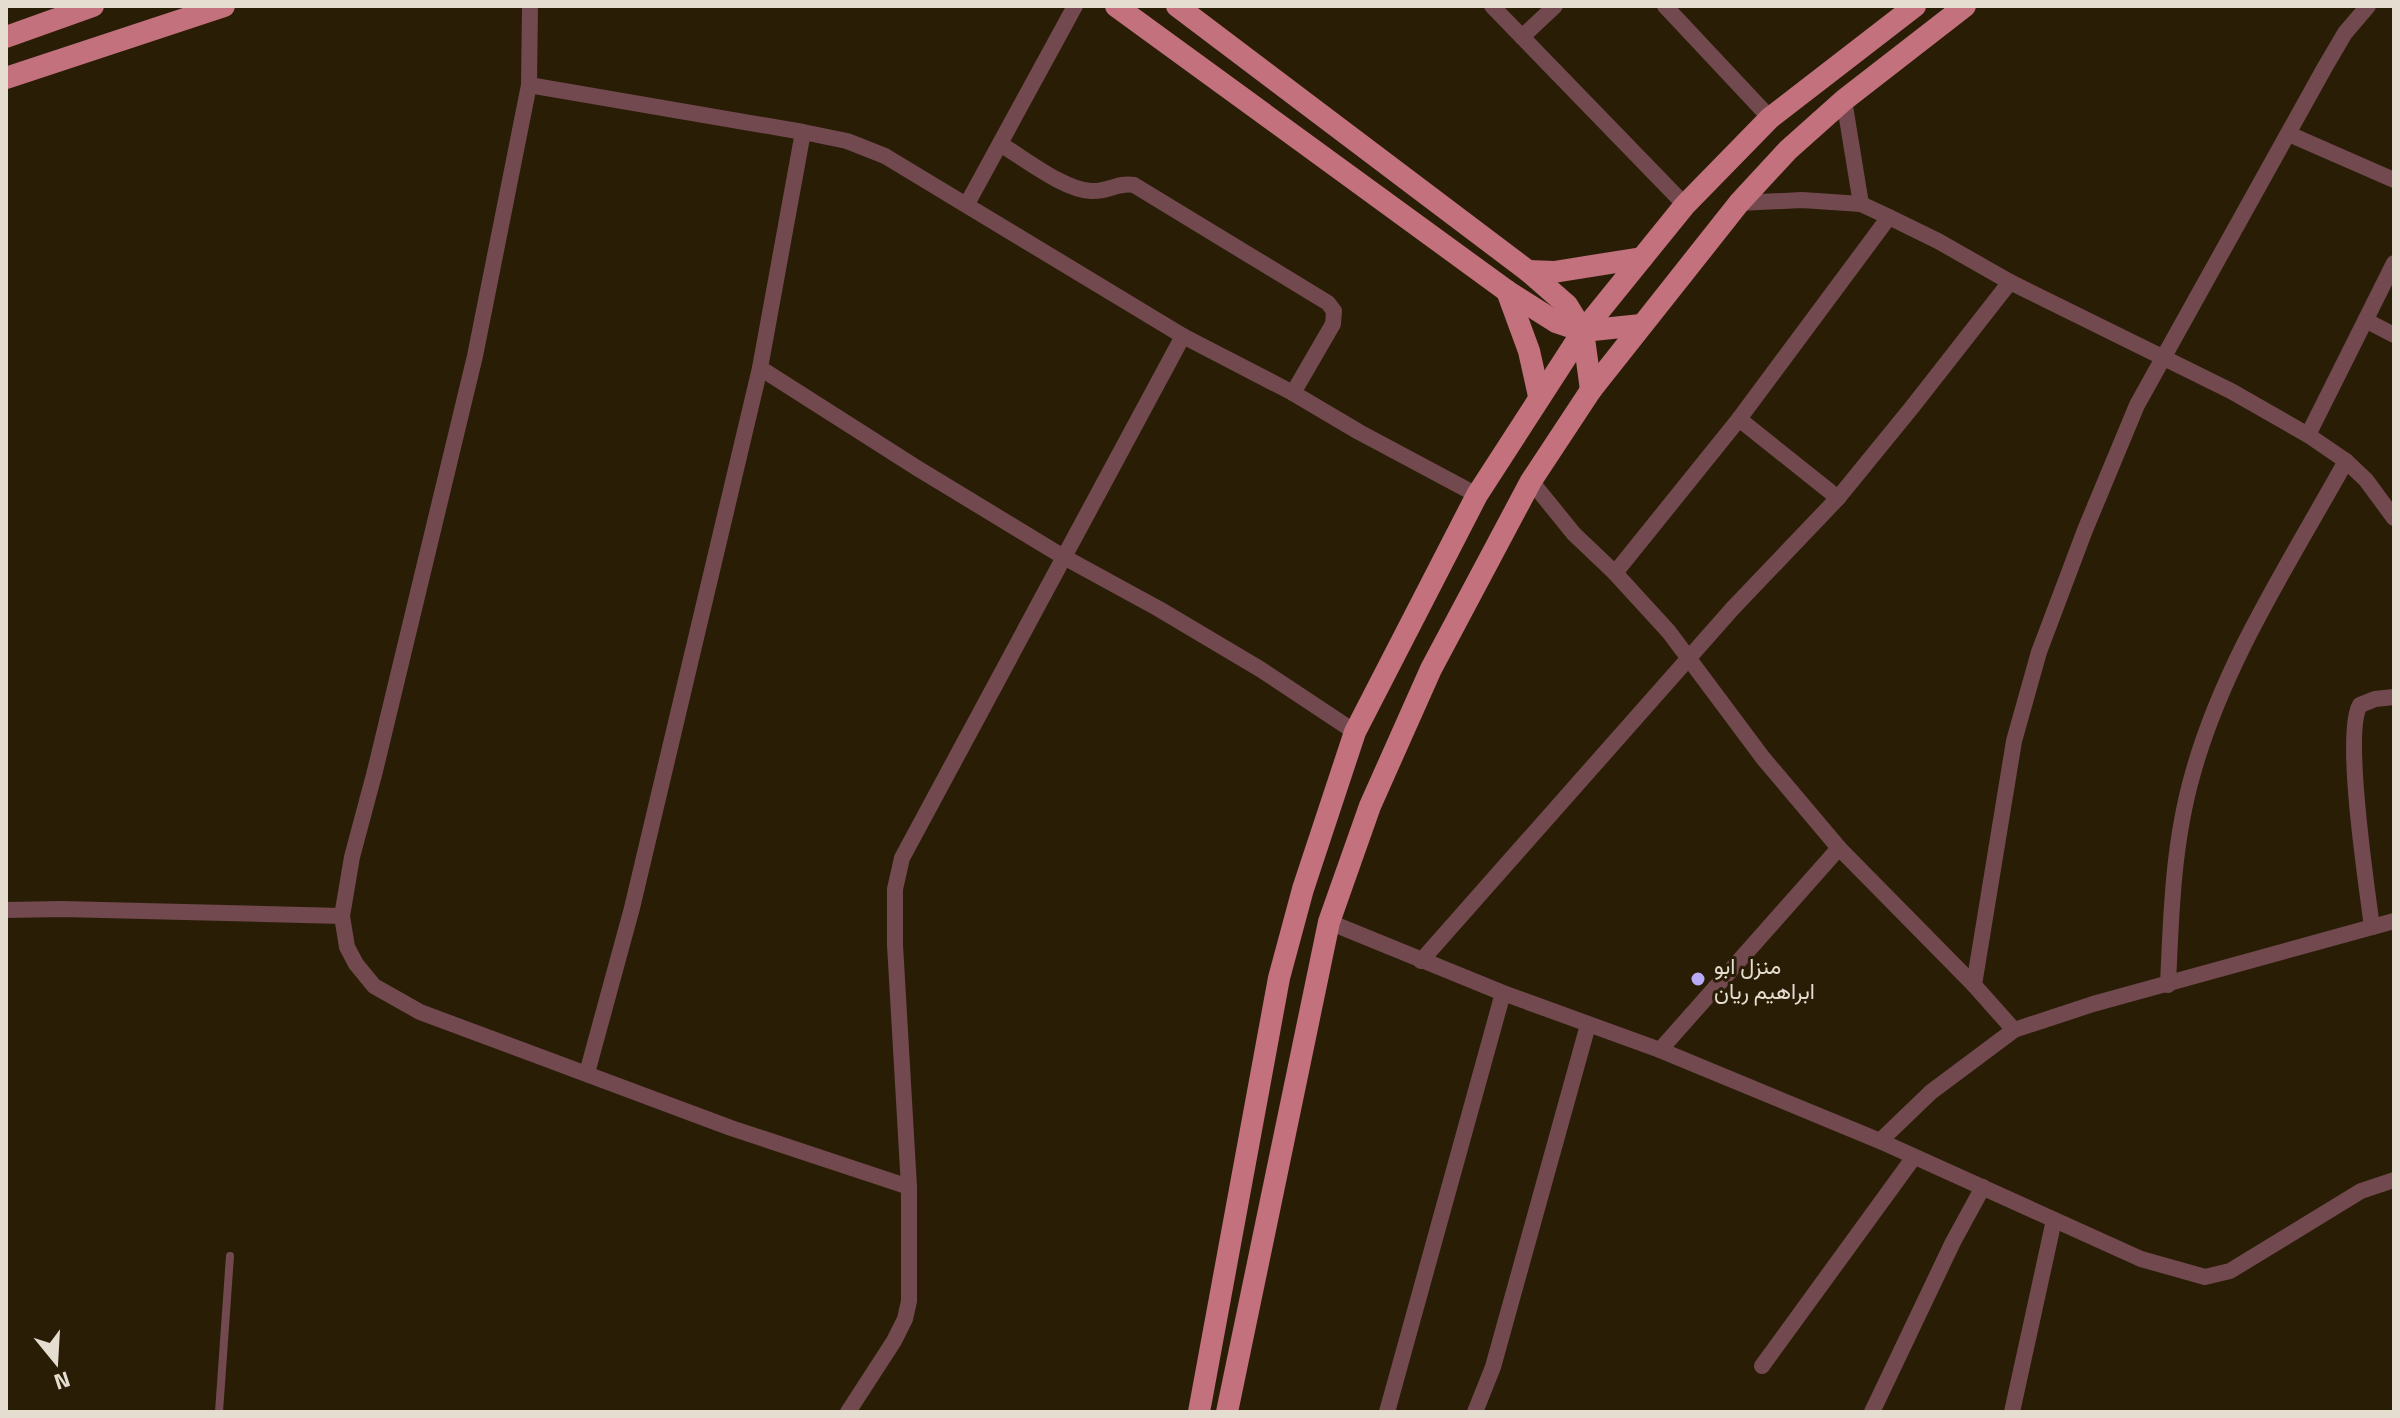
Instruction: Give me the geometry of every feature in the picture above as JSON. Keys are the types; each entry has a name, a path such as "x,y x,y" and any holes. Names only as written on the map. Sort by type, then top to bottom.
{"main road":[{"path":"6,37 93,6"},
{"path":"6,78 224,6"},
{"path":"1116,6 1507,291 1556,322 1583,331 1641,325"},
{"path":"1177,6 1528,271 1567,305 1583,331 1591,390"},
{"path":"1199,1412 1279,978 1303,889 1355,732 1477,495 1583,331 1685,205 1770,118 1915,6"},
{"path":"1227,1412 1329,922 1370,806 1431,669 1531,481 1591,390 1739,203 1788,150 1844,100 1965,6"},
{"path":"1528,271 1580,270 1642,258"},
{"path":"1507,291 1529,351 1539,396"}],"street":[{"path":"530,6 529,85 475,356 352,857 342,916 347,947 374,986 420,1012 731,1128 909,1187"},
{"path":"967,204 1075,6"},
{"path":"1492,6 1685,205"},
{"path":"1522,37 1555,6"},
{"path":"1665,6 1770,118"},
{"path":"1974,985 2014,741 2031,677 2112,461 2162,358 2345,33 2368,6"},
{"path":"529,85 803,132 847,141 885,156 1183,336 1477,495"},
{"path":"1844,100 1861,204"},
{"path":"587,1073 632,908 760,368 803,132"},
{"path":"2289,134 2394,180"},
{"path":"1000,144 1077,190 1109,189 1122,183 1134,185 1328,303 1334,311 1333,324 1293,393"},
{"path":"1739,203 1802,200 1861,204 1889,217 2010,282 2231,391 2308,435 2346,461 2366,480 2394,518"},
{"path":"1615,573 1739,419 1889,217"},
{"path":"2308,435 2394,263"},
{"path":"1421,961 1733,608 1838,498 2010,282"},
{"path":"2367,321 2394,335"},
{"path":"848,1412 894,1341 905,1319 909,1301 909,1187 895,945 895,889 902,858 1183,336"},
{"path":"760,368 1062,556 1235,654 1355,732"},
{"path":"1739,419 1838,498"},
{"path":"2168,985 2172,890 2183,814 2197,760 2228,678 2346,461"},
{"path":"1531,481 1574,534 1615,573 1690,657 1763,758 1839,848 2014,1030"},
{"path":"2372,927 2358,814 2354,725 2360,705 2375,699 2394,697"},
{"path":"1660,1050 1839,848"},
{"path":"6,910 342,916"},
{"path":"1880,1141 1931,1092 2014,1030 2093,1004 2394,921"},
{"path":"1329,922 1503,993 1660,1050 1880,1141 2141,1259 2205,1277 2230,1271 2361,1191 2394,1180"},
{"path":"1387,1412 1503,993"},
{"path":"1475,1412 1493,1367 1588,1025"},
{"path":"1762,1366 1914,1157"},
{"path":"1872,1412 1953,1242 1983,1187"},
{"path":"2012,1412 2054,1220"}],"lane":[{"path":"219,1412 230,1256"}],"place":[{"name":"منزل ابو ابراهيم ريان","path":"1698,979"}]}
